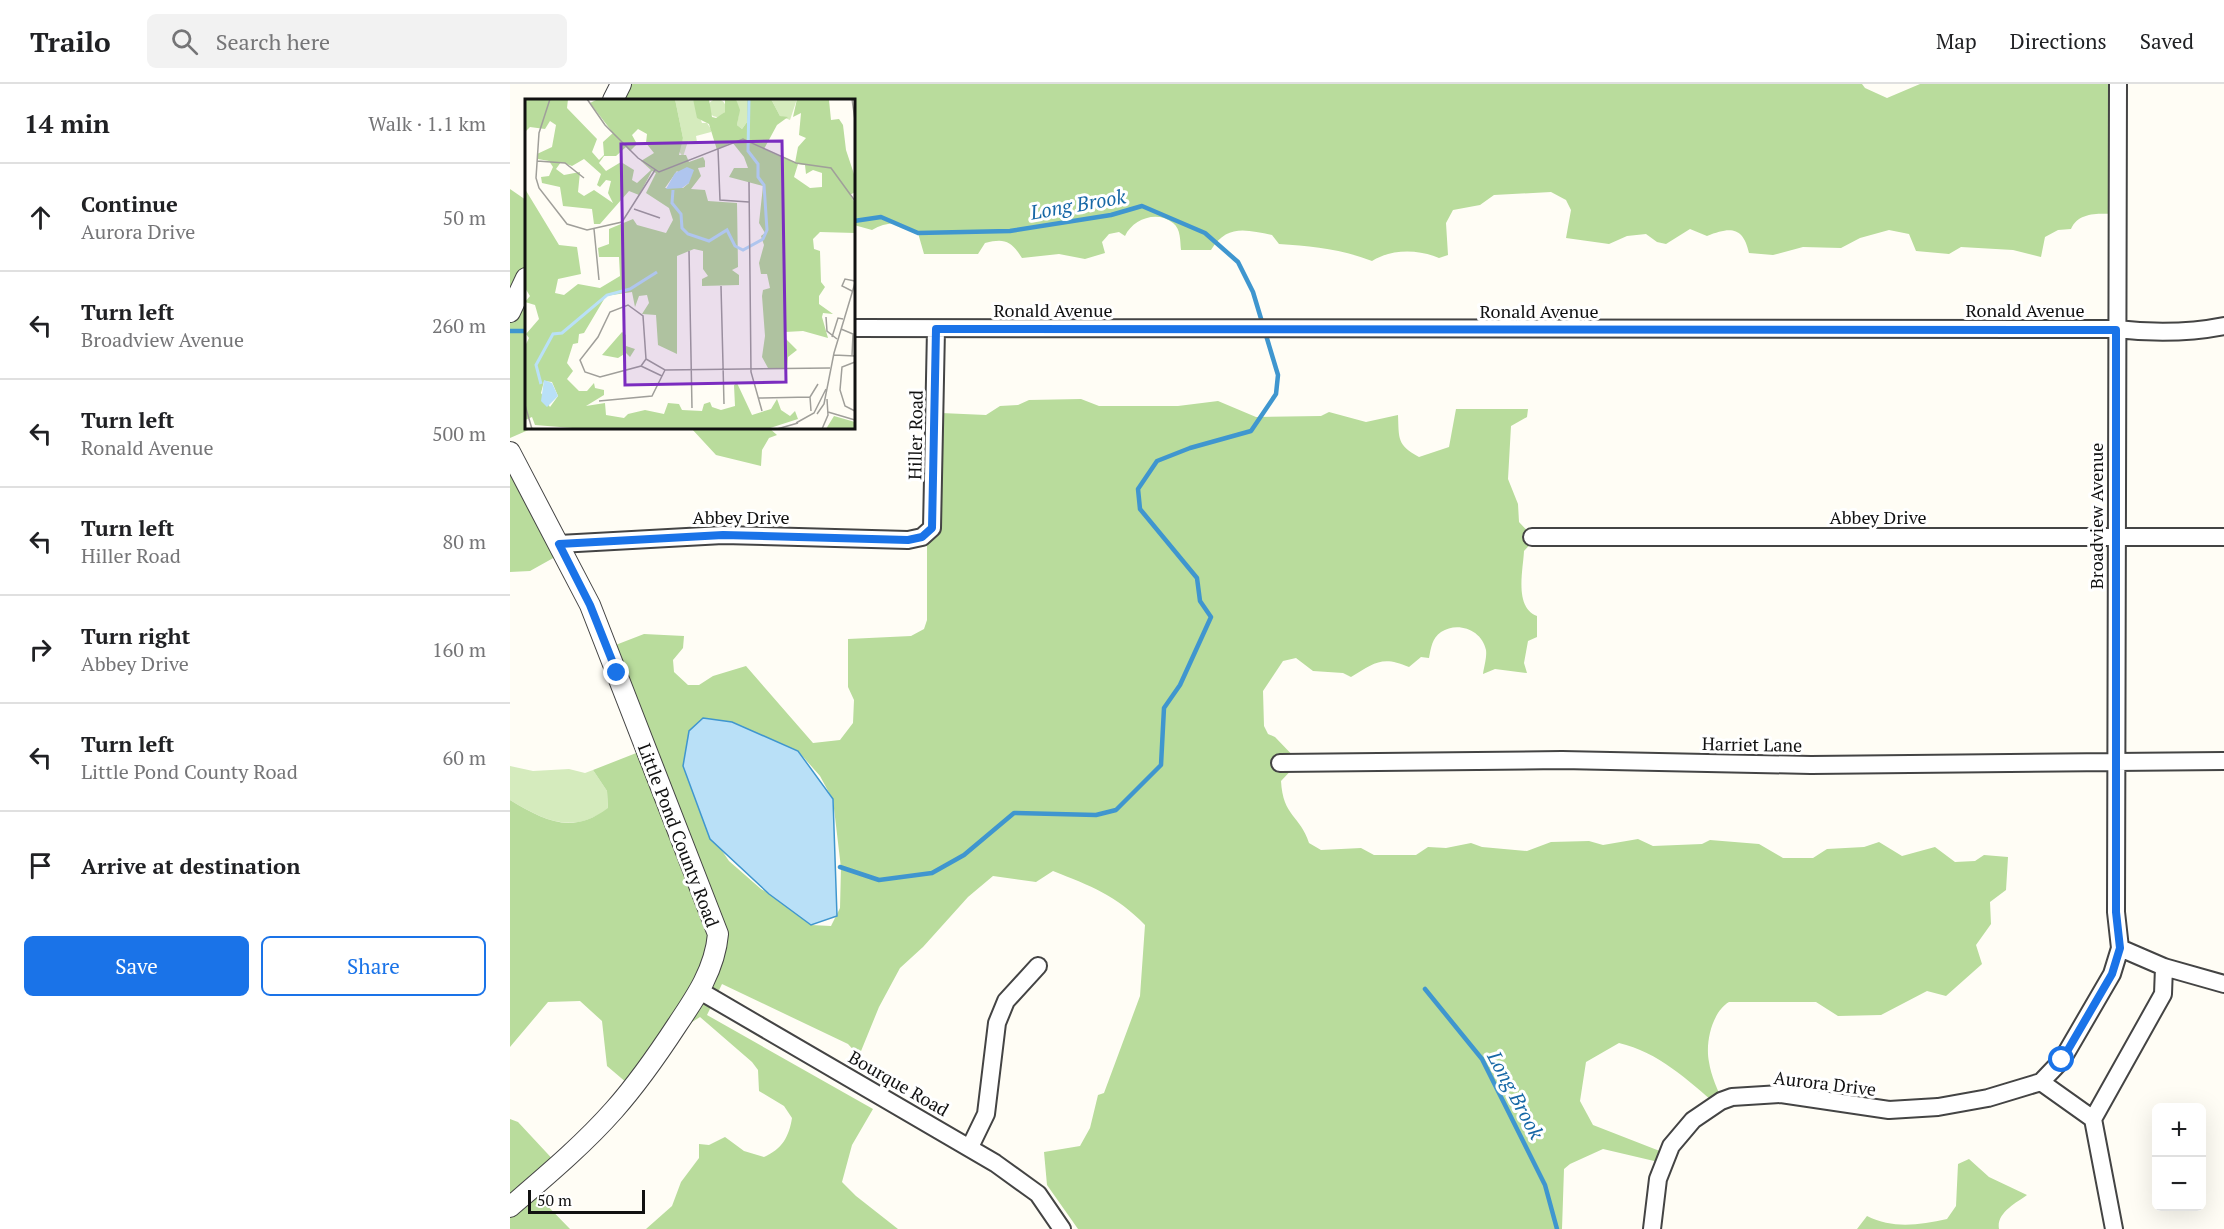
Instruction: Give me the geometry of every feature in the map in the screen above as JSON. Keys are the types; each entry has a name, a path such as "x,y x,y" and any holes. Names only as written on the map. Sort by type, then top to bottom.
{"street":[{"path":"614,99 621,84"},
{"name":"Broadview Avenue","path":"2118,84 2115,535 2116,912 2120,948"},
{"path":"510,312 525,280"},
{"name":"Ronald Avenue","path":"855,328 2116,330 2144,332 2207,330 2224,326"},
{"name":"Hiller Road","path":"922,537 932,528 936,329"},
{"name":"Little Pond County Road","path":"510,452 590,605 718,934 717,948 700,991 662,1048 614,1110 510,1206"},
{"name":"Abbey Drive","path":"559,544 723,535 908,540 922,537"},
{"name":"Abbey Drive","path":"1532,537 2115,535 2224,537"},
{"name":"Harriet Lane","path":"1280,763 1550,760 1811,765 2224,761"},
{"path":"2120,948 2164,967 2224,984"},
{"name":"Aurora Drive","path":"1652,1229 1658,1179 1671,1146 1693,1120 1721,1101 1781,1094 1889,1110 1938,1107 1988,1098 2041,1082 2062,1060 2112,974 2120,948"},
{"path":"970,1147 986,1114 997,1023 1006,1001 1038,966"},
{"path":"2114,1229 2094,1119 2163,994 2164,967"},
{"name":"Bourque Road","path":"700,991 970,1147 1038,1194 1062,1229"},
{"path":"2041,1082 2094,1119"}],"green space":[{"path":"627,84 1862,84 1865,88 1887,98 1920,84 2122,84 2120,214 2092,214 2080,219 2071,229 2058,230 2045,237 2041,257 2013,250 1961,247 1949,254 1916,251 1909,234 1889,230 1860,238 1841,248 1803,247 1773,255 1749,253 1739,233 1729,230 1707,236 1690,229 1666,244 1657,242 1646,234 1627,236 1609,244 1566,238 1571,210 1566,200 1551,192 1494,195 1480,205 1453,210 1446,223 1448,255 1439,258 1422,253 1396,252 1372,261 1326,249 1279,244 1272,235 1245,231 1224,236 1211,250 1181,250 1180,235 1176,226 1160,217 1139,221 1125,236 1119,232 1109,234 1102,242 1105,253 1085,259 1059,254 1022,258 1011,244 1003,241 985,243 978,254 924,254 918,233 906,226 890,224 872,230 855,225 855,99 620,99"},
{"path":"510,189 525,199 525,429 531,429 510,438"},
{"path":"1081,399 1099,406 1178,406 1218,401 1256,417 1321,416 1329,412 1366,422 1398,415 1403,445 1419,457 1449,447 1456,409 1528,409 1527,417 1511,426 1508,479 1518,504 1519,522 1535,539 1524,551 1522,578 1525,605 1537,616 1537,637 1528,641 1524,663 1527,673 1495,669 1483,674 1486,659 1484,643 1480,637 1468,629 1455,627 1438,634 1431,647 1429,658 1421,657 1409,667 1400,663 1378,662 1351,677 1343,673 1313,671 1296,658 1283,661 1263,691 1264,726 1268,734 1275,737 1299,762 1281,781 1282,793 1288,809 1309,843 1321,850 1361,848 1374,855 1416,855 1428,847 1446,848 1471,843 1482,847 1527,851 1551,842 1589,841 1603,845 1638,839 1653,846 1702,844 1710,840 1759,844 1783,858 1813,858 1827,849 1864,847 1879,842 1902,856 1935,847 1955,862 1975,861 1984,855 2008,857 2006,890 1990,902 1991,924 1976,945 1982,964 1946,996 1927,991 1881,1015 1838,1016 1816,1002 1729,1002 1714,1020 1708,1046 1711,1072 1723,1103 1718,1106 1672,1068 1633,1047 1619,1043 1586,1062 1580,1101 1593,1125 1670,1155 1667,1164 1603,1149 1570,1164 1564,1169 1562,1229 1078,1229 1047,1185 1044,1152 1080,1146 1090,1128 1098,1095 1104,1093 1140,996 1145,925 1113,899 1053,871 1036,882 993,876 968,897 923,947 900,968 879,1007 859,1056 848,1044 722,984 707,1015 873,1109 852,1145 842,1182 898,1229 646,1229 672,1206 681,1182 699,1158 699,1144 709,1145 725,1137 744,1151 764,1157 784,1142 792,1118 784,1106 759,1091 758,1070 752,1062 700,1017 678,1031 634,1089 607,1066 602,1021 580,1001 548,1002 510,1047 510,800 547,819 570,823 595,816 608,808 607,791 593,770 649,748 613,646 644,634 684,636 683,648 673,660 674,672 688,685 699,685 713,676 746,666 813,743 840,740 853,723 854,700 848,687 848,639 911,636 924,629 927,620 927,534 941,413 986,415 1000,406 1018,405 1029,400","holes":["798,751 820,776 833,800 841,868 840,908 831,926 811,925 791,906 761,889 729,861 712,836"]},
{"path":"692,429 770,429 777,435 769,438 762,450 761,466 716,455"},
{"path":"510,444 564,552 530,571 510,572"},
{"path":"510,766 533,771 569,769 585,773 593,770 607,791 608,809 595,817 570,823 547,819 535,814 510,800"},
{"path":"510,1119 518,1122 559,1166 534,1192 570,1229 510,1229"},
{"path":"1969,1159 1989,1177 2027,1195 2004,1213 1999,1229 1857,1229 1867,1216 1887,1223 1906,1225 1947,1219 1956,1206 1958,1164"}],"water":[{"path":"703,718 732,722 798,751 833,799 837,916 811,925 769,894 710,839 683,766 689,731"}],"waterway":[{"name":"Long Brook","path":"840,867 879,880 932,873 964,855 1014,813 1096,815 1116,810 1161,765 1164,708 1180,685 1211,617 1200,601 1197,578 1140,509 1138,489 1157,461 1190,448 1251,431 1276,394 1278,375 1253,292 1238,262 1205,233 1142,206 1111,215 1010,231 918,233 881,217 855,221"},
{"name":"Long Brook","path":"510,331 525,331"},
{"name":"Long Brook","path":"1425,989 1482,1059 1545,1185 1557,1229"}],"route":[{"path":"617,673 590,605 559,544 723,535 908,540 922,537 932,528 936,329 2116,330 2116,912 2120,948 2112,974 2062,1060"}]}
